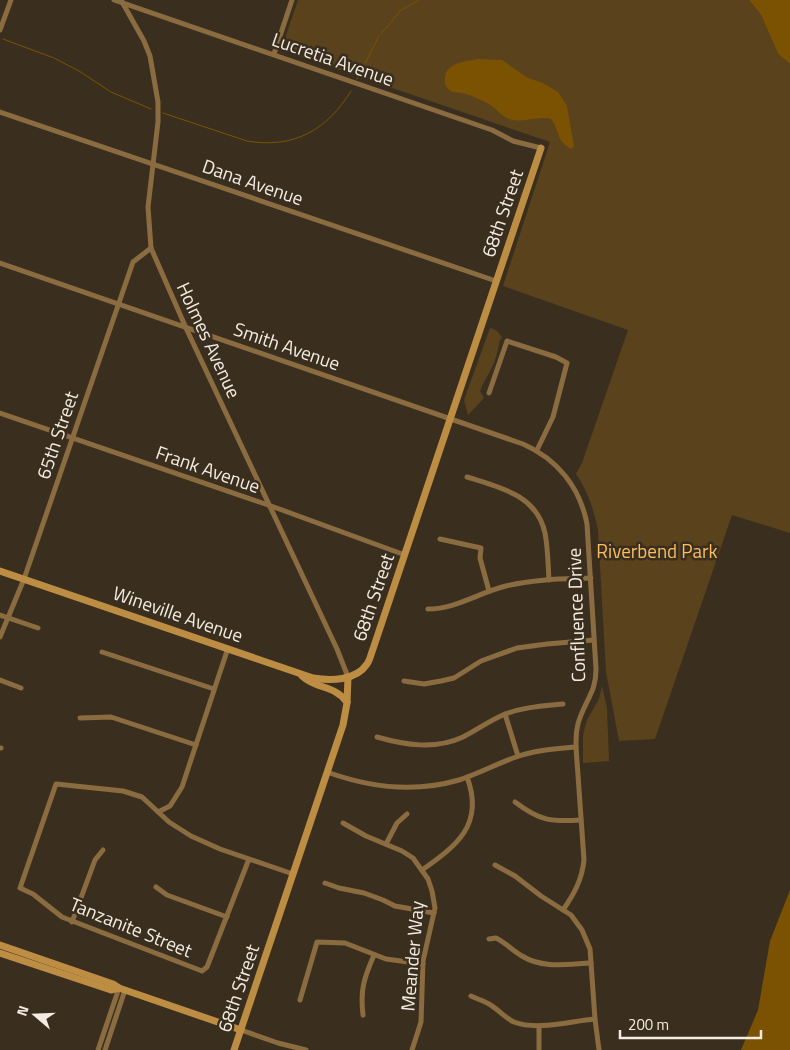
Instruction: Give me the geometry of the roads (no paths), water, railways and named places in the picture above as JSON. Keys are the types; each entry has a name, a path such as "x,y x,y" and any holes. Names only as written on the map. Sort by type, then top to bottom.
{"street":[{"path":"0,30 11,0"},
{"name":"Lucretia Avenue","path":"114,0 122,1 492,130 513,141 541,148"},
{"path":"274,54 292,0"},
{"name":"Holmes Avenue","path":"122,1 144,40 150,56 158,102 158,122 148,207 151,248 186,328 337,648 348,677"},
{"name":"Dana Avenue","path":"0,112 496,281"},
{"name":"68th Street","path":"234,1050 343,725 347,703 348,677 362,670 369,660 541,148"},
{"name":"65th Street","path":"0,637 24,579 133,262 151,248"},
{"name":"Smith Avenue","path":"0,263 451,419"},
{"path":"489,393 507,341 556,357 567,363 553,417 537,450"},
{"name":"Frank Avenue","path":"0,413 271,506 405,555"},
{"name":"Confluence Drive","path":"451,419 537,450 556,465 567,477 582,503 587,524 596,682 576,729 584,860 583,871 574,894 563,910"},
{"path":"467,477 510,490 534,509 539,516 545,533 549,580"},
{"path":"440,539 481,548 480,558 489,590"},
{"name":"Wineville Avenue","path":"0,571 299,674 324,680 348,677"},
{"path":"428,610 448,607 489,590 523,582 591,578"},
{"path":"0,615 38,628"},
{"path":"404,681 424,684 454,678 481,661 517,648 594,640"},
{"path":"228,648 182,787 170,806 158,812 169,822 191,836 249,860 293,874"},
{"path":"102,652 214,689"},
{"path":"299,674 308,682 336,691 347,703"},
{"path":"0,680 21,688"},
{"path":"377,737 410,744 442,744 462,737 504,714 530,708 563,704"},
{"path":"504,714 518,756"},
{"path":"80,718 111,717 196,745"},
{"path":"327,772 361,783 391,788 423,787 440,785 467,777 518,756 576,747"},
{"path":"422,870 452,848 465,831 472,812 472,800 467,777"},
{"name":"Tanzanite Street","path":"158,812 142,797 123,791 56,784 20,888 33,894 62,917 72,922 202,971 208,968 227,917"},
{"path":"515,802 532,815 542,818 561,822 581,820"},
{"path":"386,844 397,823 407,814"},
{"name":"Meander Way","path":"343,823 412,858 428,879 432,891 434,912 422,964 421,1022 412,1050"},
{"path":"72,922 95,860 103,850"},
{"path":"156,887 167,895 227,917 249,860"},
{"path":"495,865 515,876 541,896 571,915 588,940 599,1050"},
{"path":"325,883 370,896 395,906 434,912"},
{"path":"489,939 496,938 521,956 538,964 591,963"},
{"path":"300,1000 317,942 345,943 397,962 422,964"},
{"path":"0,945 287,1046 306,1050"},
{"path":"0,953 111,990 122,989"},
{"path":"363,1015 361,1001 362,986 374,955"},
{"path":"98,1050 122,989"},
{"path":"105,1050 122,989"},
{"path":"471,996 491,1005 514,1022 539,1026 595,1018"},
{"path":"539,1026 539,1050"},
{"path":"105,1030 111,1032"}],"waterway":[{"path":"381,34 401,10 419,0"},
{"path":"357,79 379,36"},
{"path":"3,39 54,58 79,71 111,92 151,109"},
{"path":"163,113 247,141 280,142 308,134 320,126 342,105 351,91"}],"park label":[{"name":"Riverbend Park","path":"657,551"}]}
